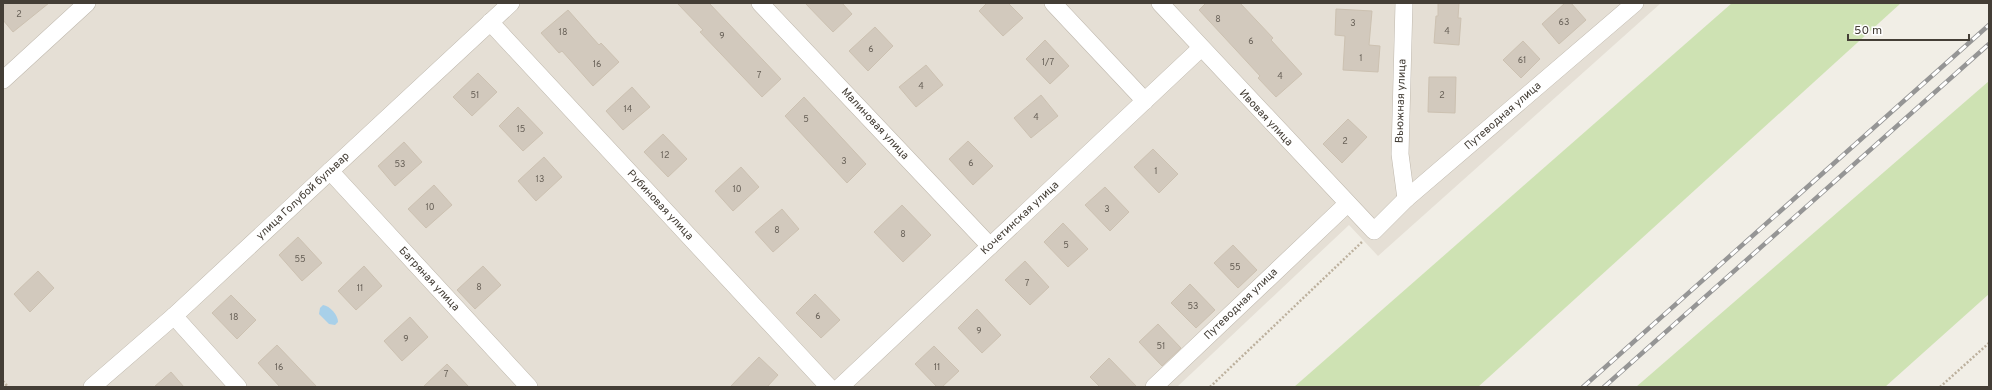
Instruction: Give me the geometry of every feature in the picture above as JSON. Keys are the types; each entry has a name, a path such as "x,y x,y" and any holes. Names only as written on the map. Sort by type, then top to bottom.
{"street":[{"path":"5,74 87,3"},
{"name":"улица Голубой бульвар","path":"92,387 174,316 512,3"},
{"name":"Малиновая улица","path":"760,3 990,246"},
{"path":"1053,3 1145,101"},
{"name":"Ивовая улица","path":"1160,3 1347,204 1374,231"},
{"name":"Вьюжная улица","path":"1404,3 1400,154 1406,199"},
{"name":"Путеводная улица","path":"1374,231 1406,199 1634,3"},
{"name":"Рубиновая улица","path":"490,22 829,387"},
{"name":"Кочетинская улица","path":"840,387 1201,48"},
{"name":"Багряная улица","path":"330,171 529,387"},
{"name":"Путеводная улица","path":"1154,387 1347,204"},
{"path":"174,316 238,387"}],"path":[{"path":"1210,387 1374,231"},
{"path":"1940,387 1989,343"},
{"path":"3,381 8,387"}],"shaded area":[{"path":"3,3 1661,3 1378,256 1349,225 1177,387 3,387"}],"green space":[{"path":"1732,3 1901,3 1478,387 1294,387"},
{"path":"1989,81 1989,294 1885,387 1636,387"}],"water":[{"path":"323,305 331,309 338,319 338,322 335,325 329,324 319,314 320,308"}],"building":[{"path":"3,3 49,3 13,32 3,20"},
{"path":"677,3 709,3 781,79 762,97 700,32 703,30"},
{"path":"805,3 842,3 852,14 833,32"},
{"path":"987,3 1008,3 1023,18 1003,36 979,11"},
{"path":"1206,3 1240,3 1273,38 1271,40 1302,74 1276,97 1258,78 1260,76 1199,10"},
{"path":"1438,3 1459,3 1458,18 1461,18 1459,45 1434,43 1436,16 1438,16"},
{"path":"1565,3 1571,3 1586,20 1559,44 1542,24"},
{"path":"1336,9 1372,11 1369,45 1380,46 1378,72 1343,70 1345,36 1335,35"},
{"path":"568,10 599,45 601,43 619,62 593,86 562,51 559,53 541,33"},
{"path":"875,27 893,46 868,71 849,51"},
{"path":"1045,40 1069,66 1050,84 1026,59"},
{"path":"1523,41 1540,59 1521,78 1503,60"},
{"path":"926,65 943,85 916,107 899,87"},
{"path":"478,73 497,92 472,116 453,97"},
{"path":"1429,77 1456,77 1455,113 1428,112"},
{"path":"632,87 650,107 623,130 606,111"},
{"path":"1041,95 1058,116 1031,138 1014,118"},
{"path":"804,97 866,164 847,183 785,116"},
{"path":"518,107 543,133 523,151 499,126"},
{"path":"1348,119 1367,137 1342,163 1323,144"},
{"path":"663,134 687,159 668,177 644,152"},
{"path":"968,141 993,166 973,185 949,159"},
{"path":"404,142 422,162 395,186 378,166"},
{"path":"1153,149 1178,174 1159,193 1134,167"},
{"path":"544,157 562,177 536,201 518,181"},
{"path":"741,167 759,187 733,211 715,191"},
{"path":"434,185 452,205 426,228 408,209"},
{"path":"1105,187 1129,212 1110,231 1085,205"},
{"path":"902,205 931,235 903,262 874,232"},
{"path":"782,209 799,229 773,252 755,232"},
{"path":"1063,223 1088,249 1068,267 1044,242"},
{"path":"298,237 322,263 302,281 279,255"},
{"path":"1233,245 1257,270 1238,288 1214,263"},
{"path":"1025,261 1049,287 1030,305 1005,280"},
{"path":"364,266 382,286 356,310 338,291"},
{"path":"483,266 501,285 475,309 457,290"},
{"path":"38,271 54,288 30,312 14,294"},
{"path":"1190,284 1215,310 1196,328 1171,303"},
{"path":"815,294 840,320 821,338 796,313"},
{"path":"231,295 256,320 237,339 212,313"},
{"path":"977,309 1001,335 982,353 958,328"},
{"path":"410,317 428,337 402,361 384,341"},
{"path":"1158,324 1181,348 1162,366 1139,342"},
{"path":"277,345 317,387 280,387 258,363"},
{"path":"934,346 959,371 942,387 937,387 915,364"},
{"path":"759,357 778,375 767,387 730,387"},
{"path":"1109,358 1137,387 1100,387 1090,377"},
{"path":"447,364 469,387 423,387"},
{"path":"171,372 184,387 154,387"}],"railway":[{"path":"1583,387 1989,25"},
{"path":"1604,387 1989,44"}]}
